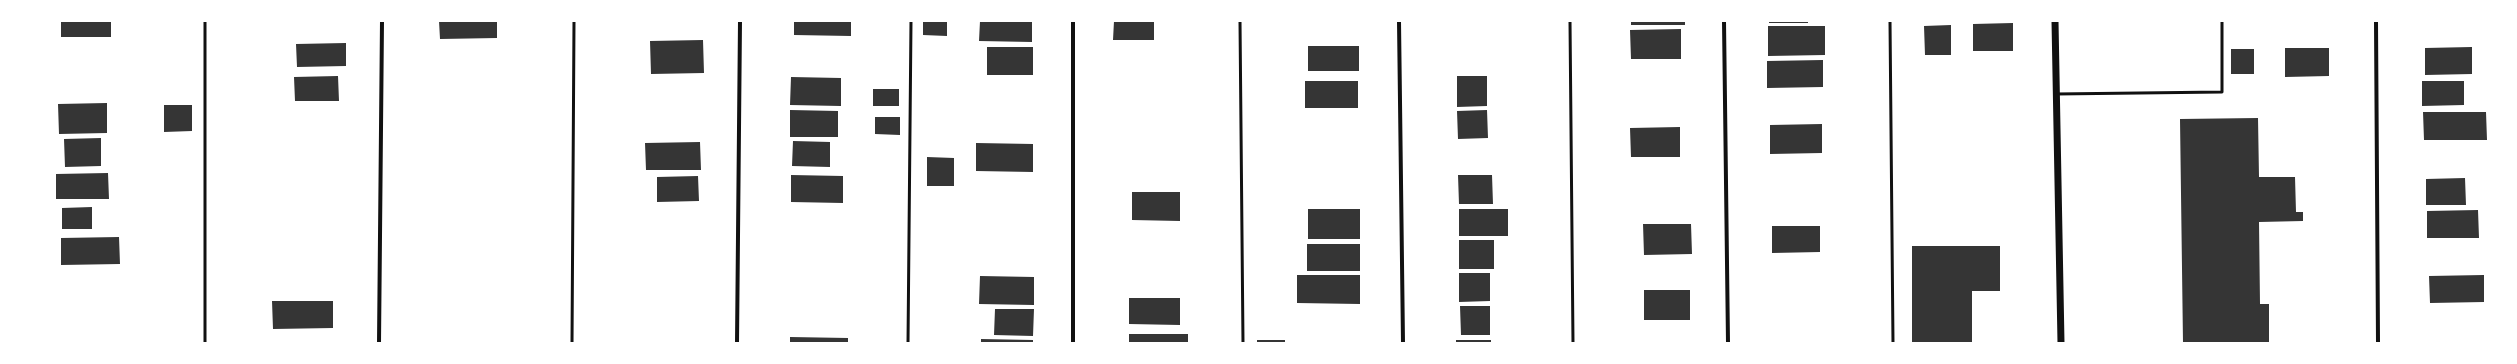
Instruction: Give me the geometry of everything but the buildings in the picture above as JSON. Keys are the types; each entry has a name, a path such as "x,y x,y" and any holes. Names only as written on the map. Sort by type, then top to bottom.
{"street":[{"path":"379,343 382,21"},
{"path":"737,343 740,21"},
{"path":"1073,21 1073,343"},
{"path":"1399,21 1404,343"},
{"path":"1724,21 1728,343"},
{"path":"2055,21 2061,343"},
{"path":"2376,21 2378,343"}],"lane":[{"path":"205,21 205,343"},
{"path":"572,343 574,21"},
{"path":"908,343 911,21"},
{"path":"1240,21 1243,343"},
{"path":"1570,21 1574,343"},
{"path":"1890,21 1893,343"},
{"path":"2056,94 2222,92 2222,21"}]}
